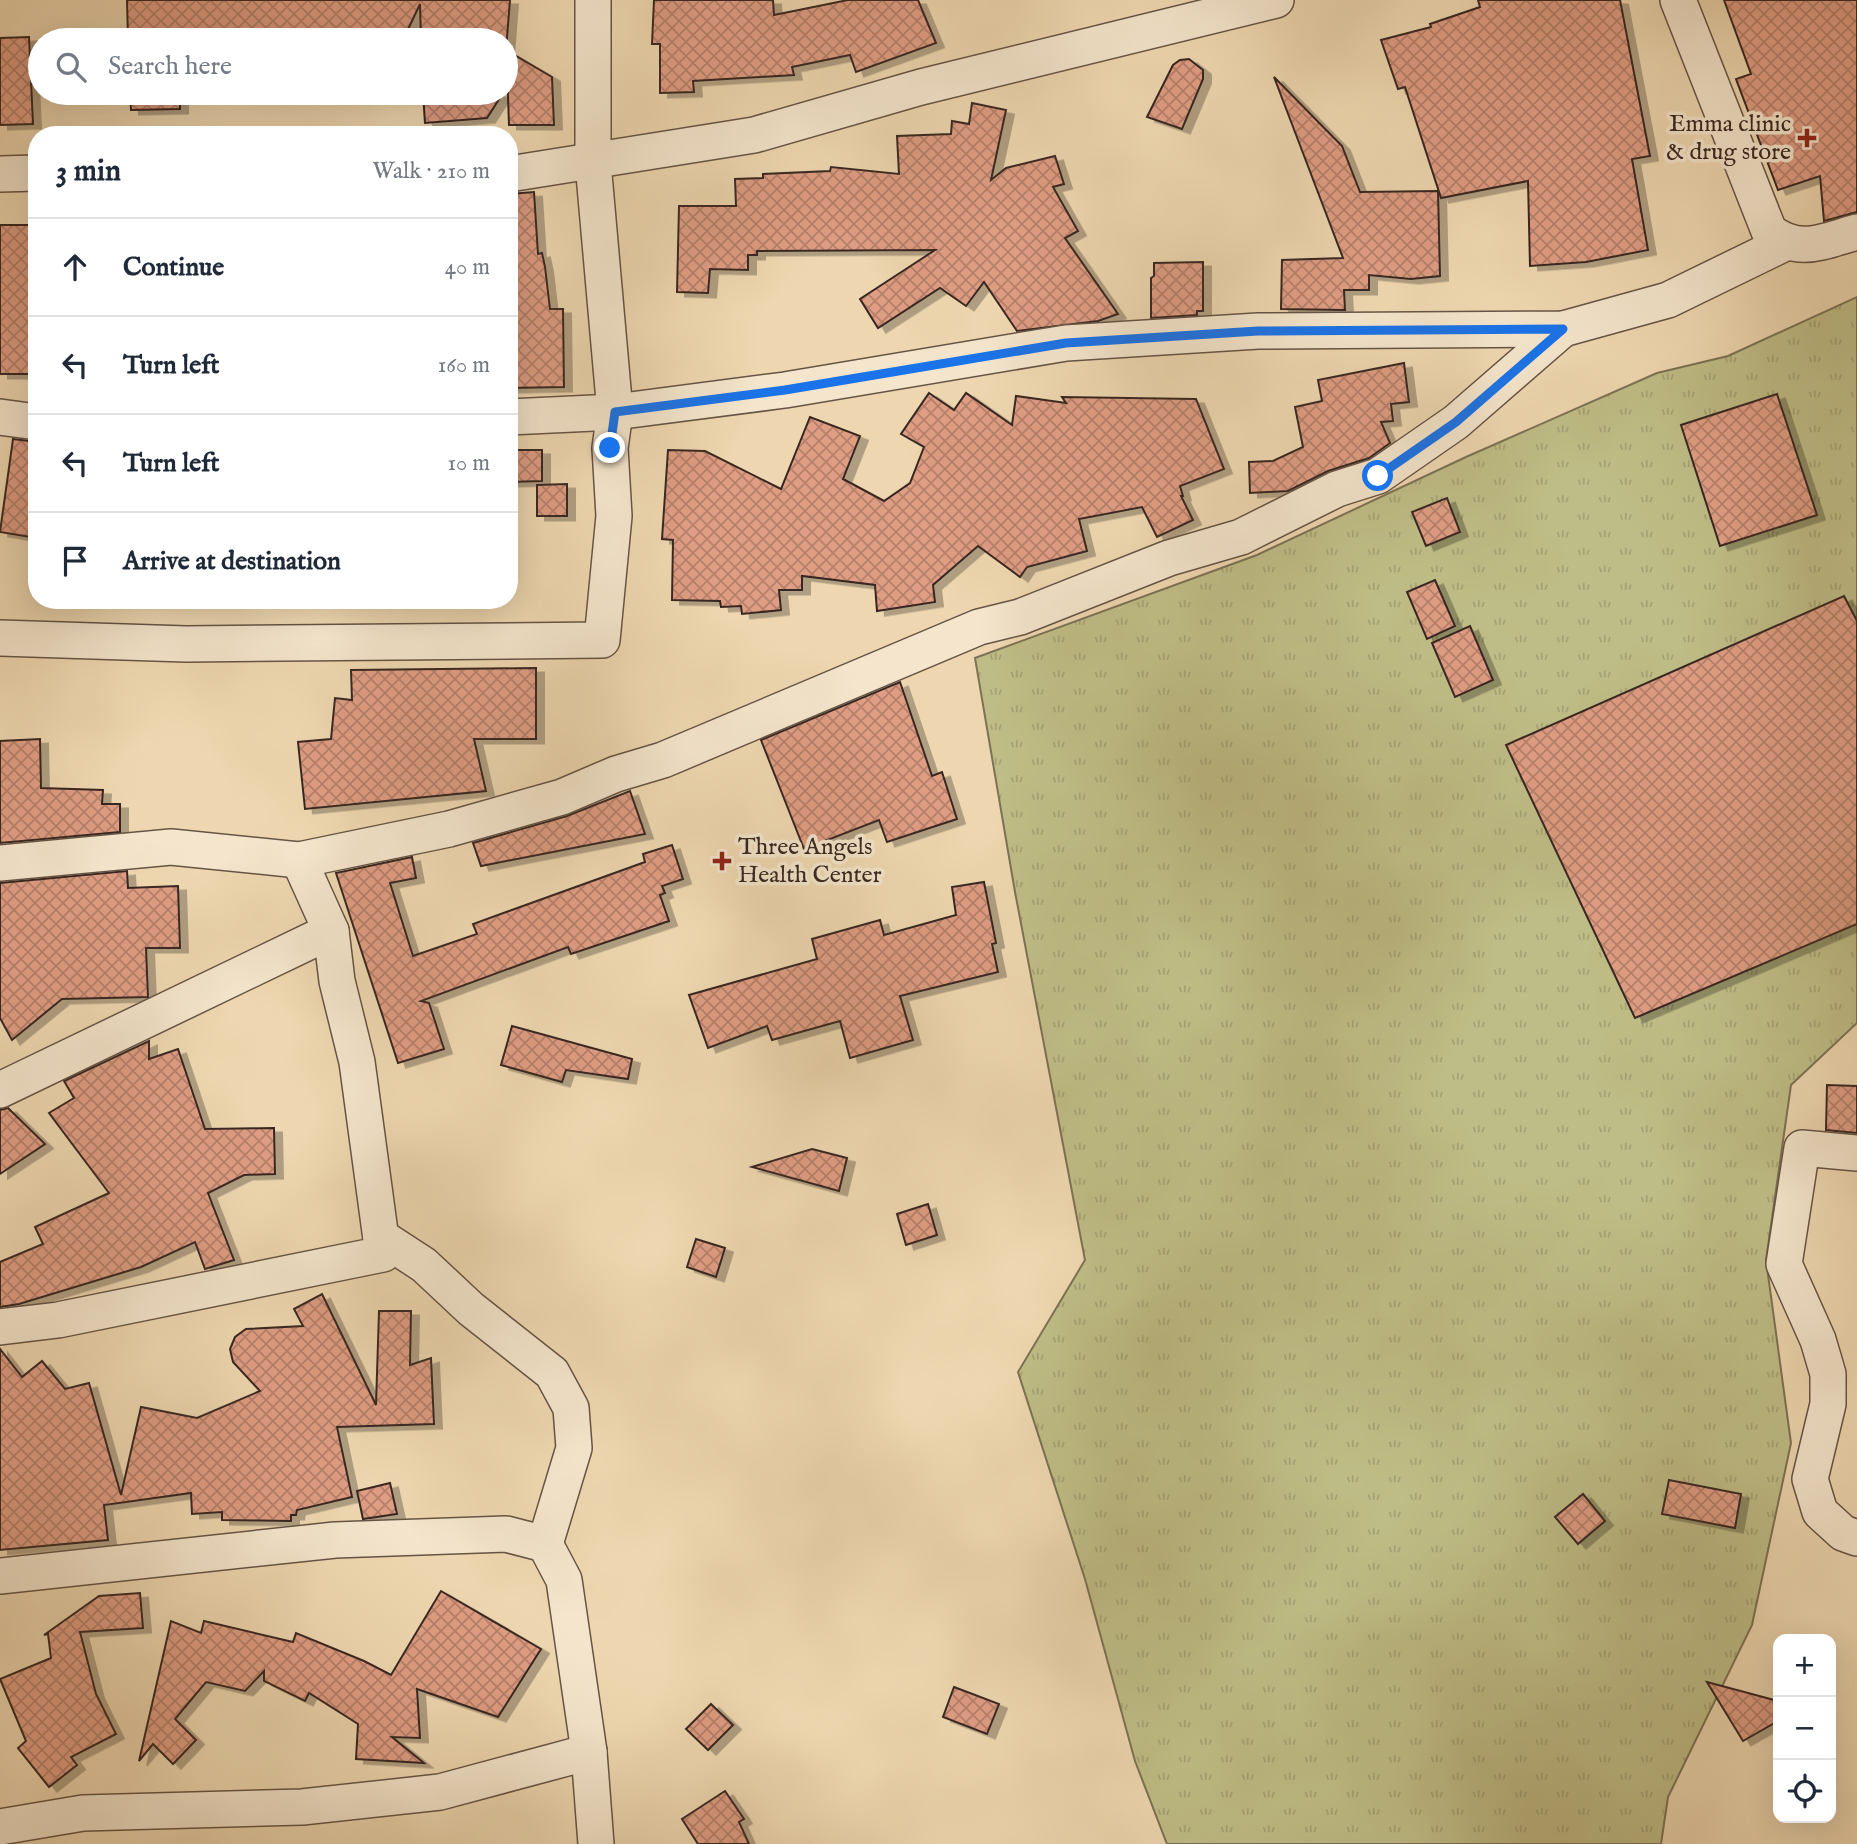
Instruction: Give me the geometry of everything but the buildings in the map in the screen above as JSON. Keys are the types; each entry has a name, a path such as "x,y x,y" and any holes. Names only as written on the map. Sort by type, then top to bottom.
{"street":[{"path":"0,638 186,643 602,640 614,516 610,448 615,412 593,163 593,0"},
{"path":"518,173 593,163 754,135 921,87 1276,0"},
{"path":"1678,0 1769,231 1785,243 1803,246 1857,232"},
{"path":"0,174 28,173"},
{"path":"518,417 615,412 785,390 1066,343 1258,331 1563,329 1668,300 1785,243"},
{"path":"0,863 171,847 299,860 449,829 562,797 616,774 663,760 979,627 1020,617 1169,558 1241,537 1337,489 1378,476 1456,422 1563,329"},
{"path":"0,417 28,421"},
{"path":"0,1327 58,1320 383,1254 357,1062 337,981 331,931 299,860"},
{"path":"0,1090 331,931"},
{"path":"1857,1153 1802,1148 1784,1264 1818,1340 1828,1374 1828,1404 1810,1479 1813,1498 1820,1512 1843,1533 1857,1538"},
{"path":"381,1237 424,1265 471,1309 552,1373 571,1408 574,1448 544,1544"},
{"path":"0,1576 335,1540 506,1534 544,1544 564,1580 589,1752 596,1844"},
{"path":"0,1827 83,1813 302,1807 440,1791 589,1752"}],"green space":[{"path":"1857,297 1857,1023 1791,1085 1766,1260 1791,1443 1752,1625 1668,1797 1661,1844 1167,1844 1135,1761 1085,1579 1018,1372 1085,1260 1015,892 975,658 1257,555 1466,457 1657,373 1728,356"}],"place":[{"name":"Emma clinic & drug store","path":"1807,138"},
{"name":"Three Angels Health Center","path":"722,861"}],"route":[{"path":"610,448 615,412 785,390 1066,343 1258,331 1563,329 1456,422 1378,476"}]}
